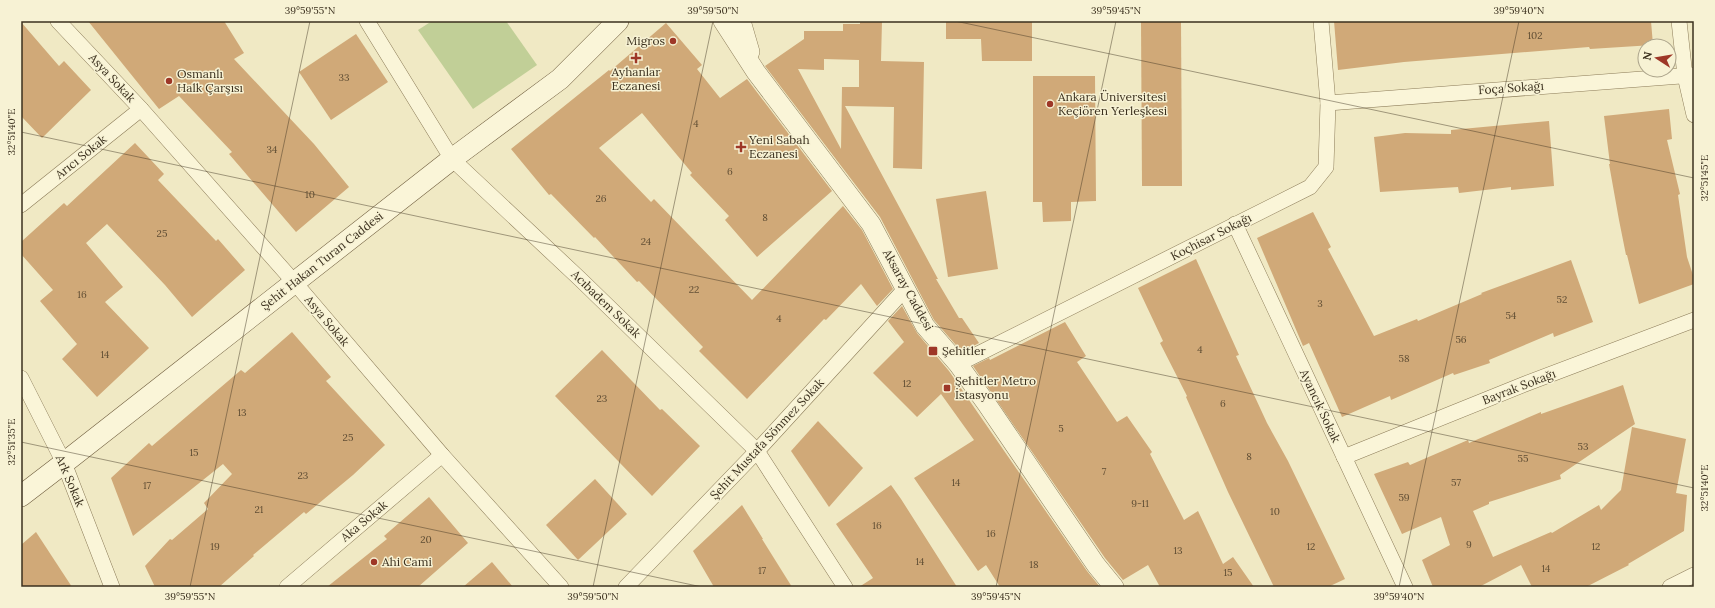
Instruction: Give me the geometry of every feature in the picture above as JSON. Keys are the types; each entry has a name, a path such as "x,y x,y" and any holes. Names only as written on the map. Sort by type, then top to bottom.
{"main road":[{"name":"Şehit Hakan Turan Caddesi","path":"21,496 64,464 452,159 560,79 618,21"}],"street":[{"name":"Asya Sokak","path":"58,21 141,109 295,283 442,455 561,587"},
{"name":"Acıbadem Sokak","path":"367,21 452,159 585,284 758,451 845,587"},
{"name":"Aksaray Caddesi","path":"723,21 756,72 871,224 925,326 958,364 1096,565 1114,587"},
{"path":"741,21 756,72"},
{"name":"Koçhisar Sokağı","path":"958,364 1310,187 1326,167 1328,102 1321,21"},
{"path":"1679,21 1690,76 1694,115"},
{"name":"Foça Sokağı","path":"1328,102 1657,77 1690,76"},
{"name":"Arıcı Sokak","path":"21,205 141,109"},
{"name":"Ayancık Sokak","path":"1235,224 1405,587"},
{"name":"Şehit Mustafa Sönmez Sokak","path":"626,587 758,451 906,288"},
{"name":"Bayrak Sokağı","path":"1344,457 1525,384 1694,320"},
{"name":"Ark Sokak","path":"21,378 64,464 112,587"},
{"name":"Aka Sokak","path":"287,587 442,455"},
{"path":"1670,587 1694,575"}],"green space":[{"path":"432,21 506,21 537,65 473,109 418,30"}],"building":[{"path":"88,21 224,21 244,53 234,59 314,144 349,187 296,232 229,154 232,152 179,96 159,109"},
{"path":"860,21 882,21 881,61 924,62 922,169 893,168 894,107 845,106 938,279 936,279 959,318 962,318 979,343 962,352 934,320 880,217 765,66 804,39 804,31 843,31 843,24 860,24","holes":["824,59 859,60 859,87 842,87 841,149 798,69 824,70"]},
{"path":"946,21 1032,21 1032,61 982,61 981,39 946,39"},
{"path":"1141,21 1181,21 1182,186 1142,186"},
{"path":"1334,21 1651,21 1652,38 1637,38 1637,46 1590,49 1589,47 1404,62 1338,70"},
{"path":"21,22 59,66 64,61 91,90 42,138 21,116"},
{"path":"666,23 702,65 697,69 720,98 747,79 832,191 757,257 725,220 729,216 690,175 692,173 642,113 599,148 651,202 654,199 752,300 843,206 862,230 893,289 877,306 861,284 826,320 824,319 747,399 699,351 703,347 639,281 637,282 595,237 594,238 551,194 549,195 511,149 609,70 610,71"},
{"path":"356,34 388,82 331,120 299,72"},
{"path":"1033,76 1095,76 1096,201 1071,202 1071,221 1043,222 1042,202 1033,202"},
{"path":"1669,109 1672,139 1667,140 1680,194 1678,195 1687,257 1694,278 1694,284 1639,304 1626,255 1619,220 1609,164 1604,116"},
{"path":"1549,121 1554,186 1511,190 1511,187 1459,193 1458,187 1380,192 1374,137 1405,133 1451,134 1451,130"},
{"path":"135,143 164,174 158,180 216,241 218,239 245,270 192,317 165,285 107,224 86,243 123,287 105,302 149,348 97,397 62,359 77,344 40,301 53,290 21,254 21,242 64,203 67,206"},
{"path":"986,191 998,269 948,277 936,199"},
{"path":"1313,212 1331,247 1328,249 1374,336 1417,319 1418,321 1482,294 1481,293 1571,260 1593,322 1554,337 1553,333 1489,360 1490,363 1454,375 1453,373 1391,400 1390,396 1342,417 1309,343 1303,346 1257,238"},
{"path":"1196,259 1239,355 1236,356 1267,423 1288,461 1345,579 1328,587 1274,587 1228,492 1186,397 1187,396 1160,343 1163,341 1138,288"},
{"path":"902,306 917,333 949,371 1087,571 1100,587 1000,587 986,565 978,571 914,478 974,440 941,394 917,417 873,373 904,342 888,321"},
{"path":"1065,322 1086,356 1077,362 1117,422 1127,416 1152,452 1150,454 1184,520 1198,511 1223,564 1233,557 1254,587 1160,587 1148,565 1123,580 1105,558 973,366 989,358 990,360"},
{"path":"292,332 331,377 326,381 385,445 353,475 306,514 304,512 253,555 254,556 219,587 155,587 145,566 170,539 172,540 208,509 204,503 232,474 223,464 133,536 111,478 149,443 152,446 241,370 245,373"},
{"path":"602,350 660,410 662,409 700,446 652,496 555,396"},
{"path":"1623,385 1635,424 1560,475 1561,479 1489,502 1489,504 1473,511 1493,557 1551,532 1552,533 1599,505 1601,510 1621,490 1632,427 1686,439 1676,493 1687,495 1684,531 1628,564 1629,565 1586,587 1532,587 1521,565 1479,587 1433,587 1422,560 1450,545 1441,517 1402,534 1374,474 1408,462 1410,465 1468,440 1469,443 1541,412 1541,414"},
{"path":"818,421 863,468 829,507 791,451"},
{"path":"595,479 627,514 578,560 546,525"},
{"path":"891,485 957,587 859,587 873,578 836,524"},
{"path":"429,497 468,543 418,587 327,587 387,539 384,536"},
{"path":"742,505 792,587 714,587 693,551"},
{"path":"36,532 72,587 21,587 21,545"},
{"path":"492,562 513,587 463,587"}],"place":[{"name":"Migros","path":"673,41"},
{"name":"Ayhanlar Eczanesi","path":"636,58"},
{"name":"Osmanlı Halk Çarşısı","path":"169,81"},
{"name":"Ankara Üniversitesi Keçiören Yerleşkesi","path":"1050,104"},
{"name":"Yeni Sabah Eczanesi","path":"741,147"},
{"name":"Şehitler","path":"933,351"},
{"name":"Şehitler Metro İstasyonu","path":"947,388"},
{"name":"Ahi Cami","path":"374,562"}]}
